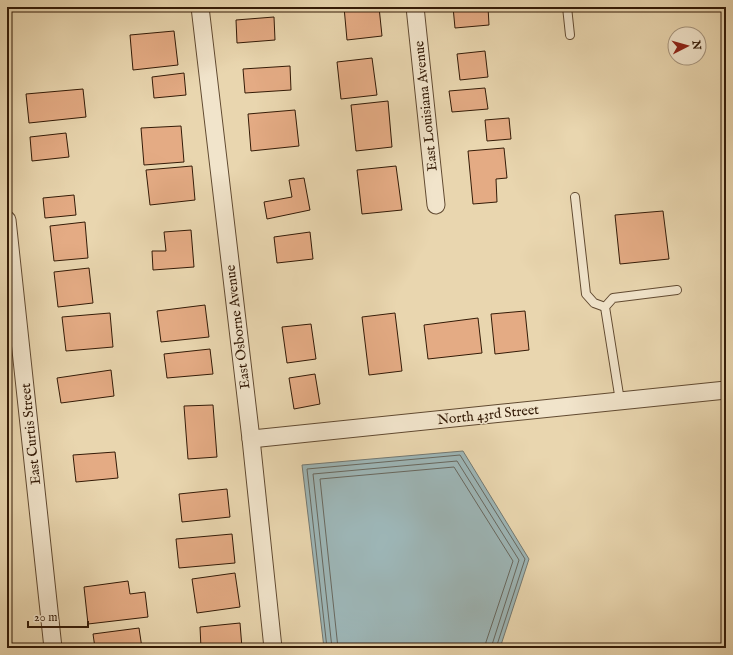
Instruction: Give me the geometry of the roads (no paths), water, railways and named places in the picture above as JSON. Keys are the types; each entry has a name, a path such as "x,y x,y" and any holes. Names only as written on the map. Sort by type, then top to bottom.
{"street":[{"name":"East Osborne Avenue","path":"200,7 251,439 273,648"},
{"name":"East Louisiana Avenue","path":"415,7 436,205"},
{"name":"East Curtis Street","path":"7,220 53,648"},
{"name":"North 43rd Street","path":"251,439 726,390"}],"lane":[{"path":"567,7 570,35"},
{"path":"575,197 586,294 594,303 605,307"},
{"path":"605,307 613,298 677,290"},
{"path":"605,307 620,401"}],"water":[{"path":"463,451 529,559 500,648 324,648 302,465"}]}
